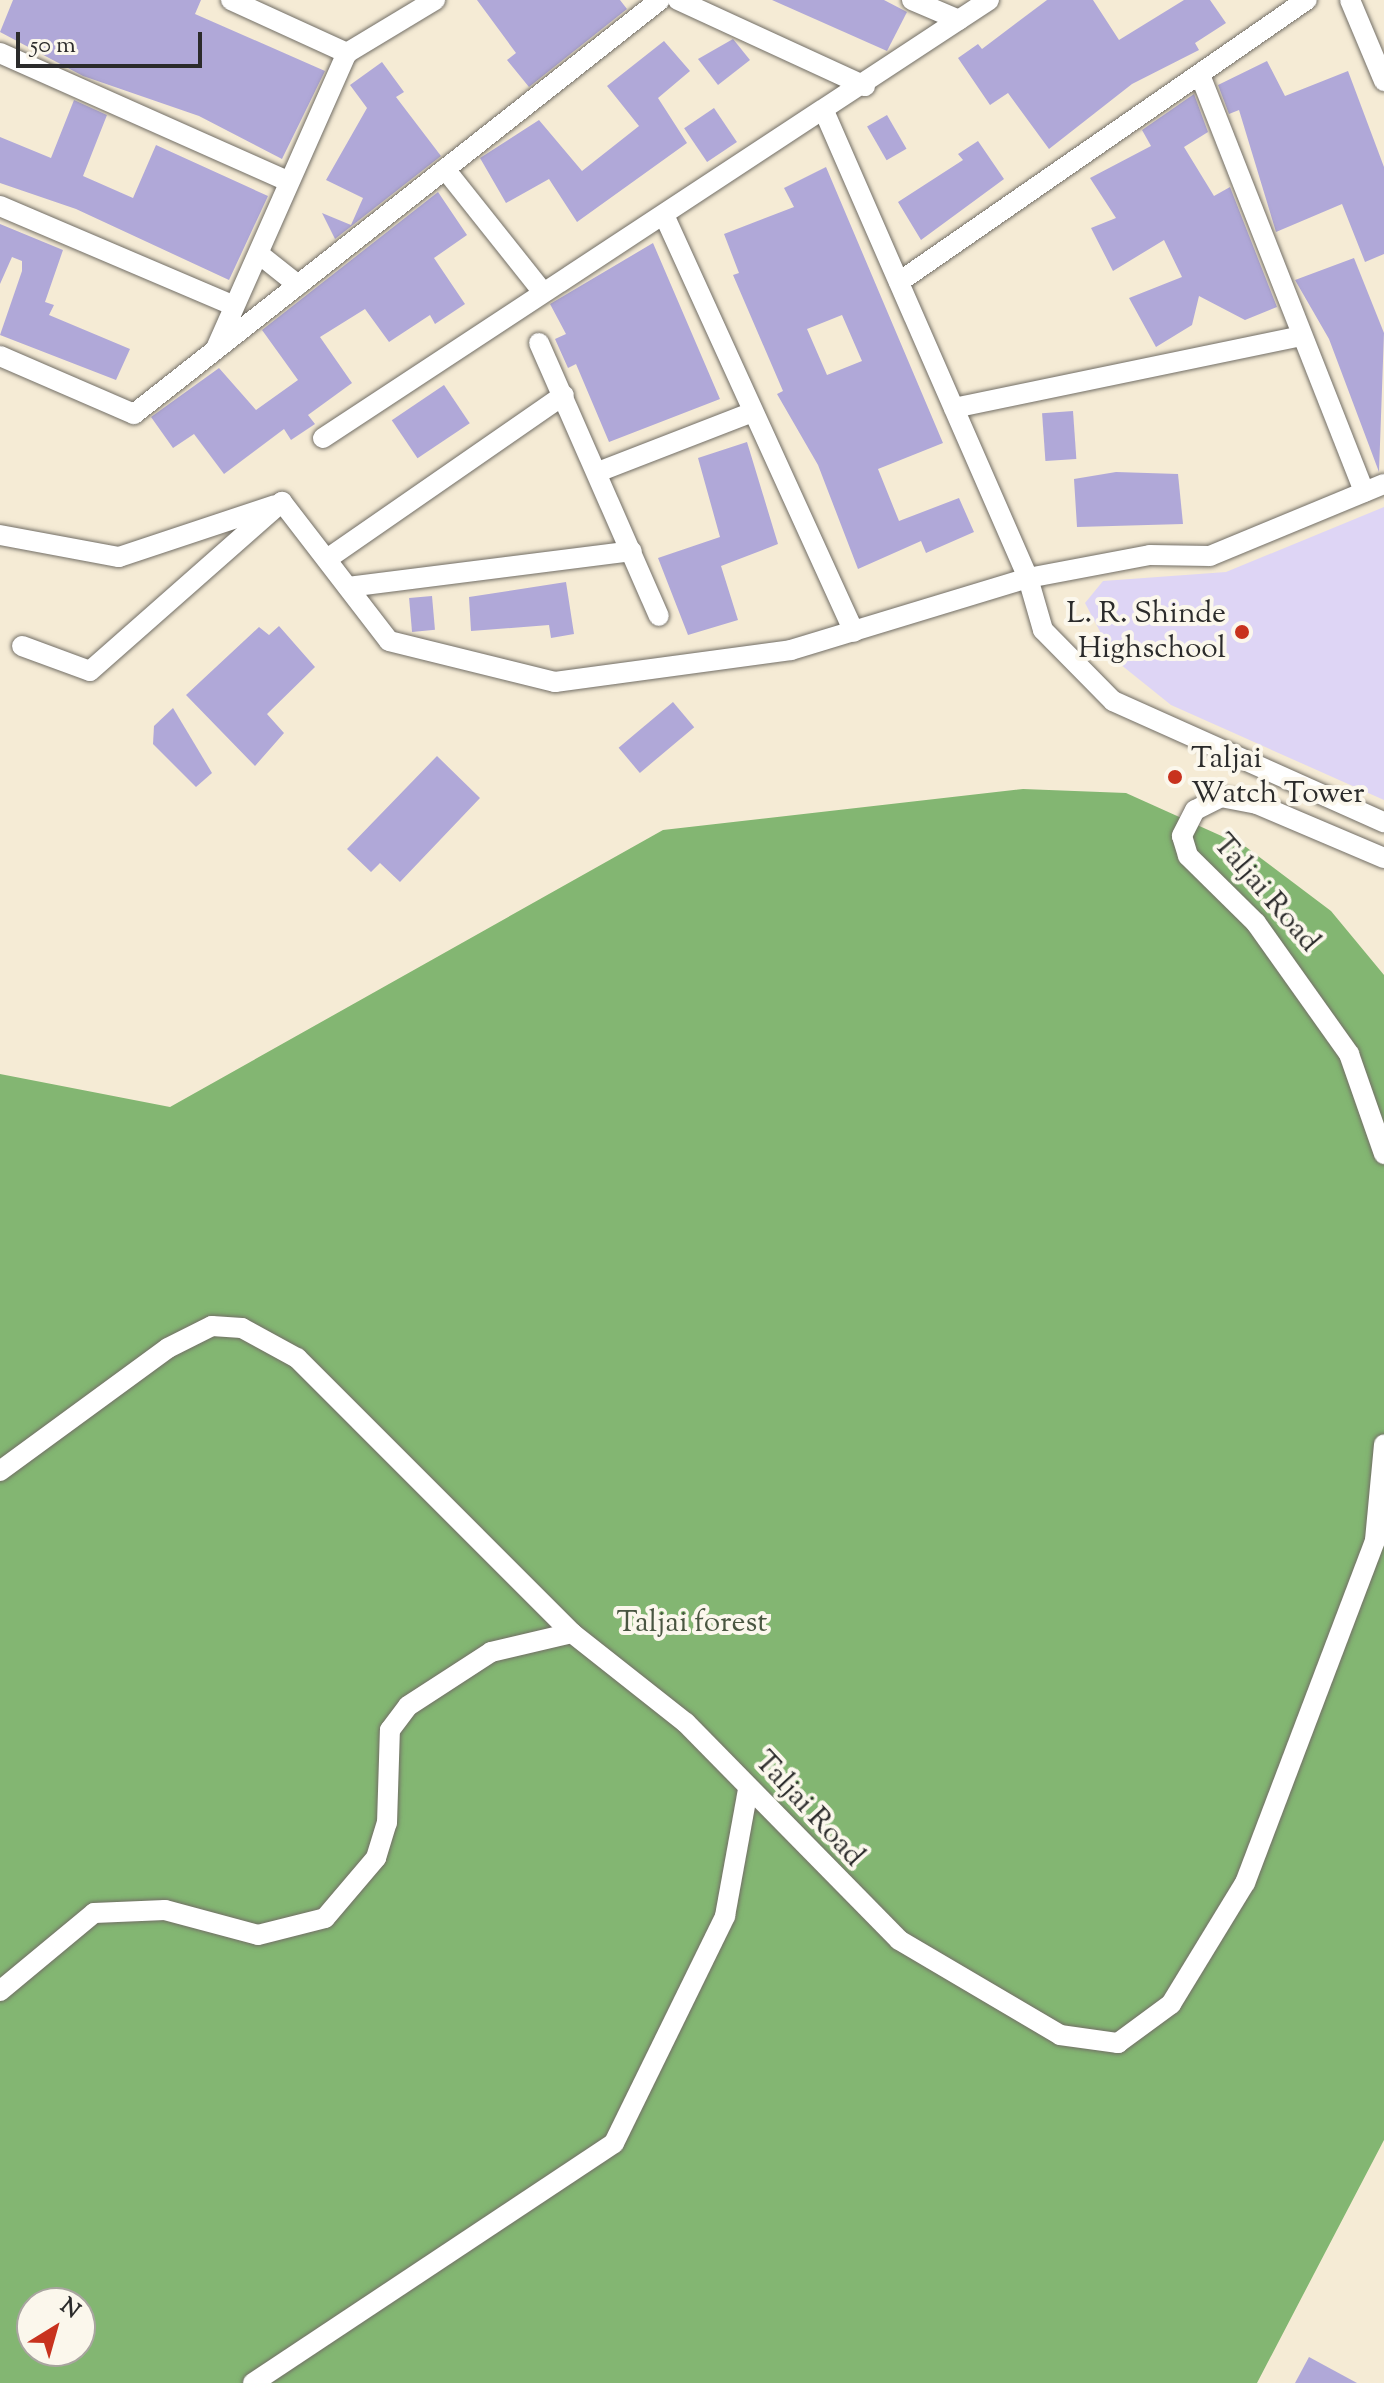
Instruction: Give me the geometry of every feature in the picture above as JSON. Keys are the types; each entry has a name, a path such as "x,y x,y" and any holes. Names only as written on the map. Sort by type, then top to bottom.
{"street":[{"path":"231,0 347,53"},
{"path":"216,350 347,53 435,0"},
{"path":"0,356 134,414 660,0"},
{"path":"678,0 865,86"},
{"path":"912,0 959,20"},
{"path":"323,438 542,291 865,86 989,0"},
{"path":"899,282 1307,0"},
{"path":"1350,0 1384,81"},
{"path":"0,53 288,181"},
{"path":"1200,75 1298,337 1364,492"},
{"path":"824,111 1028,578 1043,630 1113,701 1384,822"},
{"path":"445,169 542,291"},
{"path":"0,206 234,306"},
{"path":"664,215 854,632"},
{"path":"259,254 298,285"},
{"path":"954,408 1298,337"},
{"path":"539,343 659,616"},
{"path":"327,559 564,395"},
{"path":"598,472 753,412"},
{"path":"282,502 389,641 555,682 791,650 1028,578 1150,555 1210,556 1384,484"},
{"path":"0,535 119,557 282,502"},
{"path":"22,646 90,671 282,502"},
{"path":"348,587 632,551"},
{"name":"Taljai Road","path":"1384,858 1257,804 1221,797 1195,810 1182,836 1188,856 1256,923 1349,1054 1384,1154"},
{"name":"Taljai Road","path":"0,1471 168,1348 212,1326 242,1328 268,1336 297,1358 572,1633 686,1723 857,1905 1018,2014 1089,2043 1118,2043 1143,2031 1171,2004 1245,1883 1375,1540 1384,1444"},
{"path":"0,1991 94,1913 165,1910 258,1935 325,1918 376,1858 387,1823 390,1730 408,1706 491,1652 572,1633"},
{"path":"253,2383 614,2143 725,1916 748,1790"}],"shaded area":[{"name":"L. R. Shinde Highschool","path":"1384,507 1384,800 1171,705 1115,660 1085,603 1103,581 1226,572"}],"green space":[{"name":"Taljai forest","path":"1023,789 1126,793 1246,847 1331,911 1384,975 1384,2140 1257,2383 0,2383 0,1074 170,1107 663,830"}],"building":[{"path":"13,0 201,0 195,14 325,71 282,159 199,116 83,76 0,32"},
{"path":"477,0 620,0 627,9 529,87 507,60 516,53"},
{"path":"772,0 884,0 907,12 887,51"},
{"path":"1047,0 1093,0 1119,40 1184,0 1210,0 1226,23 1195,43 1199,50 1132,84 1049,149 1008,93 990,105 958,58 978,44 982,49"},
{"path":"733,39 750,60 718,85 698,59"},
{"path":"664,41 690,71 658,98 687,143 577,222 549,179 506,203 480,158 539,120 582,171 639,126 607,86"},
{"path":"1267,61 1285,96 1348,71 1384,167 1384,254 1365,262 1342,204 1276,232 1239,110 1229,114 1218,85"},
{"path":"382,62 404,92 396,97 441,156 335,239 322,213 351,225 363,198 326,180 367,108 350,85"},
{"path":"1194,94 1208,132 1184,147 1214,196 1230,187 1277,307 1245,320 1199,296 1192,325 1156,347 1129,298 1182,277 1164,240 1113,271 1091,228 1116,218 1090,178 1151,146 1142,130"},
{"path":"74,100 107,115 83,176 133,198 156,145 268,196 229,280 76,209 0,183 0,137 51,158"},
{"path":"714,108 737,142 707,162 684,128"},
{"path":"887,115 906,149 887,160 867,126"},
{"path":"978,141 1004,179 921,240 898,202 963,160 958,154"},
{"path":"826,167 943,443 878,469 899,521 959,498 974,532 926,553 921,541 858,569 818,465 777,394 783,391 733,275 739,273 724,234 794,207 784,188","holes":["842,315 862,361 827,375 807,329"]},
{"path":"438,192 467,235 434,258 465,304 435,324 430,315 389,342 365,309 320,337 352,383 308,415 315,424 291,440 284,429 224,474 194,434 173,448 151,417 219,368 256,410 298,380 262,330"},
{"path":"0,224 63,250 45,302 54,305 49,315 130,349 116,380 0,335 22,271 22,261 12,257 0,284"},
{"path":"653,243 720,399 609,442 576,364 568,368 555,339 566,334 550,304"},
{"path":"1354,258 1384,333 1379,472 1329,339 1295,280"},
{"path":"444,385 470,423 417,458 392,420"},
{"path":"1073,411 1076,459 1045,461 1042,413"},
{"path":"747,442 778,544 721,566 738,620 688,635 658,558 720,537 698,458"},
{"path":"1116,472 1178,474 1183,524 1077,527 1074,479"},
{"path":"566,582 574,634 551,638 549,625 471,631 469,597"},
{"path":"432,596 435,630 412,632 409,598"},
{"path":"279,626 315,667 267,714 284,733 255,766 186,695 259,627 269,635"},
{"path":"673,702 694,727 640,773 619,748"},
{"path":"173,708 212,773 196,787 153,744 154,726"},
{"path":"437,756 480,798 400,882 380,863 371,872 347,849"},
{"path":"1309,2357 1357,2383 1295,2383"}],"place":[{"name":"L. R. Shinde Highschool","path":"1242,632"},
{"name":"Taljai Watch Tower","path":"1175,777"}]}
